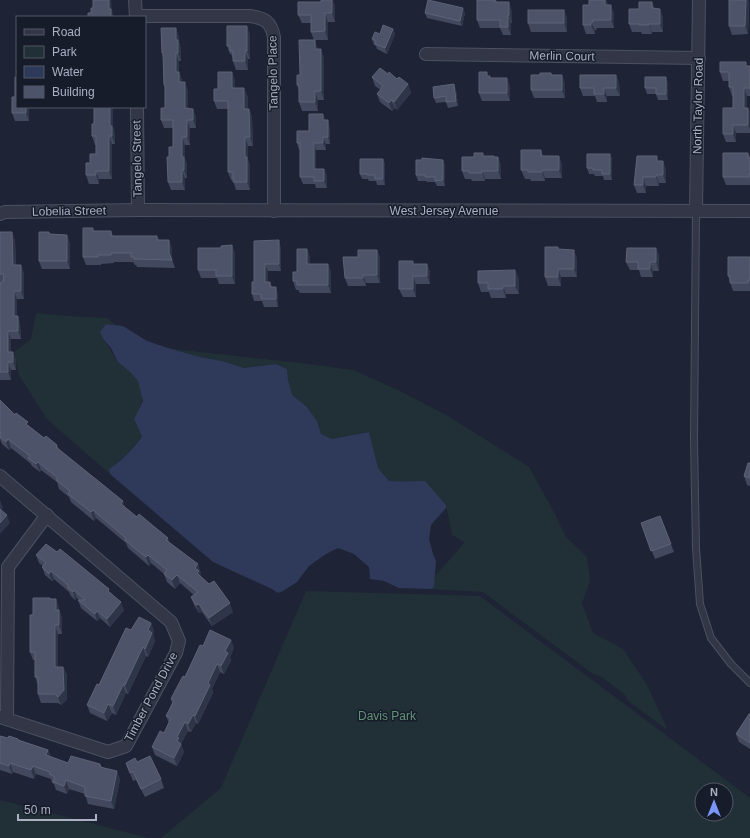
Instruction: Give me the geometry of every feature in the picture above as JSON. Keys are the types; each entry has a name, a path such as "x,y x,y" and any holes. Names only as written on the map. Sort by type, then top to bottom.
{"street":[{"path":"135,0 136,16"},
{"name":"North Taylor Road","path":"696,211 699,0"},
{"name":"Tangelo Place","path":"146,17 250,16 259,17 267,21 272,28 274,37 274,211"},
{"name":"Merlin Court","path":"426,54 699,58"},
{"name":"Tangelo Street","path":"137,108 138,210"},
{"name":"West Jersey Avenue","path":"138,210 750,211"},
{"name":"Lobelia Street","path":"0,214 5,212 138,210"},
{"name":"Timber Pond Drive","path":"0,476 171,622 179,641 176,653 126,746 108,752 4,718"},
{"path":"4,718 8,567 47,515"}],"lane":[{"path":"696,211 694,440 696,554 700,604 711,638 731,664 750,683"}],"green space":[{"path":"36,313 107,318 115,325 106,324 104,340 120,364 132,374 140,385 142,391 142,402 134,419 142,437 119,462 109,469 110,474 47,419 19,375 14,352 31,339"},
{"path":"173,349 353,370 400,391 448,416 529,467 566,537 587,557 590,581 582,603 593,633 623,649 647,685 666,729 627,700 625,695 602,677 593,674 483,592 432,589 435,576 465,542 452,535 446,505 413,481 389,481 378,468 369,432 332,439 321,434 317,421 307,407 292,396 287,369 276,364 244,368"},
{"name":"Davis Park","path":"306,591 480,596 729,782 694,782 694,822 734,822 734,786 750,798 750,838 161,838 221,788"},
{"path":"0,800 149,838 0,838"}],"water":[{"path":"106,324 123,326 147,341 168,348 244,368 276,364 287,369 292,395 307,407 317,421 321,434 332,439 369,432 378,468 389,481 425,481 446,505 446,508 431,525 429,539 436,561 434,586 432,589 399,588 384,581 370,579 369,567 354,554 338,548 326,554 309,566 297,582 278,593 213,562 110,474 109,469 127,454 142,437 134,419 143,401 138,381 118,362 111,348 104,340 100,332"}],"building":[{"path":"93,0 109,0 111,16 88,16 88,13 91,13 91,8 93,8"},
{"path":"321,0 332,0 332,13 325,13 325,31 311,32 311,15 298,15 298,2 321,2"},
{"path":"428,0 463,8 460,21 425,13"},
{"path":"477,0 509,2 508,27 500,27 500,20 477,20"},
{"path":"589,0 605,0 605,5 611,5 611,20 593,20 591,25 583,25 583,5 589,5"},
{"path":"729,0 746,0 745,26 729,26"},
{"path":"639,2 652,2 652,8 660,9 660,24 629,24 629,9 639,9"},
{"path":"528,10 564,10 564,23 528,23"},
{"path":"383,25 393,29 385,48 375,44 376,41 372,39 375,32 380,34"},
{"path":"227,26 247,26 247,51 245,51 245,61 233,61 233,51 230,51 230,46 227,46"},
{"path":"161,28 176,28 178,53 176,53 176,72 179,72 179,82 185,82 185,108 193,109 193,120 187,120 187,137 182,137 182,157 184,157 184,170 182,170 182,182 168,182 167,157 169,157 169,147 173,147 173,120 161,120 161,108 165,108 165,85"},
{"path":"299,40 315,40 315,49 321,49 321,91 315,91 315,102 299,102 299,85 297,85 297,75 300,75"},
{"path":"720,62 746,62 746,66 750,66 750,88 744,88 744,108 748,108 748,125 733,125 733,134 723,134 723,108 733,108 733,87 729,87 729,72 720,72"},
{"path":"380,68 388,74 389,72 397,79 399,77 408,84 394,102 391,100 389,103 377,94 383,86 372,77"},
{"path":"218,72 232,72 232,88 244,88 244,109 249,109 250,137 245,137 247,182 233,182 233,172 228,172 228,101 214,101 214,89 218,89"},
{"path":"479,72 487,72 487,76 490,76 490,78 507,78 507,93 479,93"},
{"path":"540,73 562,75 562,90 531,90 531,75 540,75"},
{"path":"580,75 616,75 616,88 604,88 604,94 594,94 594,88 580,88"},
{"path":"16,77 16,108 26,108 26,113 12,113 12,97 15,97"},
{"path":"645,77 666,77 666,94 656,94 656,88 645,88"},
{"path":"454,84 456,101 446,102 446,96 434,98 433,87"},
{"path":"94,108 110,108 110,126 112,126 112,136 109,136 109,171 96,171 96,175 86,175 86,163 90,163 90,154 96,154 96,136 92,136 92,124 94,124"},
{"path":"309,114 323,114 323,120 328,120 328,137 323,137 323,143 314,143 314,169 324,169 324,181 314,181 314,177 300,177 300,143 297,143 297,131 309,131"},
{"path":"521,150 541,150 541,156 559,156 559,170 528,172 528,170 521,170"},
{"path":"474,153 483,153 483,156 498,157 498,171 469,173 469,171 462,171 462,157 474,157"},
{"path":"723,153 748,153 748,158 750,158 749,177 723,177"},
{"path":"587,154 610,154 610,174 602,174 602,170 587,168"},
{"path":"637,156 657,156 657,161 663,161 663,175 656,175 656,177 643,177 643,185 634,185"},
{"path":"422,158 443,160 443,180 435,181 435,177 416,175 416,160 422,160"},
{"path":"360,159 383,159 383,179 375,179 375,175 360,174"},
{"path":"83,228 93,228 93,231 111,231 111,236 157,236 157,240 169,240 169,253 172,260 134,259 134,257 131,257 131,253 111,253 111,255 98,255 98,257 83,257"},
{"path":"0,232 12,232 13,265 21,265 21,291 14,291 14,316 18,316 18,331 8,331 8,352 13,352 13,362 8,362 8,372 0,372 0,282 3,282 4,274 0,274"},
{"path":"39,232 67,235 67,261 39,261"},
{"path":"279,240 279,264 265,264 265,282 270,282 270,287 276,287 276,299 261,299 261,294 252,294 252,282 254,282 254,241"},
{"path":"232,245 232,276 216,276 216,270 198,270 198,248 221,248 221,246"},
{"path":"545,247 558,247 558,249 574,250 574,269 558,269 558,277 545,277"},
{"path":"627,248 656,248 656,262 650,262 650,269 638,269 638,262 626,262"},
{"path":"297,249 307,249 307,264 328,264 328,285 297,285 297,281 293,281 293,272 297,272"},
{"path":"358,250 377,250 377,275 363,275 363,278 345,278 343,257 358,257"},
{"path":"728,257 750,257 750,280 748,280 748,283 730,283 730,276 728,276"},
{"path":"399,261 413,261 413,264 427,264 427,276 413,276 413,289 399,289"},
{"path":"515,270 515,286 503,286 503,289 488,289 488,283 478,283 478,271"},
{"path":"0,400 15,415 16,413 28,422 26,424 44,438 46,436 57,445 56,447 123,501 121,504 137,517 139,514 168,538 166,540 198,564 195,568 199,571 197,573 209,584 214,581 230,603 209,618 199,604 196,605 191,597 198,592 177,575 172,580 164,574 167,570 148,555 146,557 138,551 125,540 126,538 93,510 91,512 68,494 70,491 56,480 58,478 38,462 36,464 28,458 30,456 8,439 6,442 0,437"},
{"path":"748,463 750,463 750,478 744,476"},
{"path":"0,509 7,515 0,523"},
{"path":"660,516 671,544 651,551 641,523"},
{"path":"46,544 57,552 60,549 109,589 108,591 121,602 107,619 97,611 95,614 78,600 85,600 74,590 73,592 68,588 68,585 51,571 49,574 42,567 46,563 36,555"},
{"path":"33,598 56,599 56,610 59,610 59,625 55,625 55,667 63,667 64,690 58,697 55,694 38,694 38,677 35,677 35,652 30,652 30,615 33,615"},
{"path":"139,617 151,623 148,630 152,633 145,649 143,647 113,706 108,704 104,713 87,705 97,684 99,685 126,628 131,630"},
{"path":"210,630 231,640 225,651 228,653 221,666 217,664 208,683 210,685 195,716 193,715 188,724 185,722 177,737 179,738 177,741 181,744 174,758 152,747 160,731 164,733 171,718 166,716 174,701 171,699 183,676 185,677 200,645 203,646"},
{"path":"750,714 750,743 736,734"},
{"path":"0,736 8,738 9,736 48,750 46,755 68,763 71,756 100,764 100,767 117,771 111,801 85,796 85,787 66,780 64,786 53,782 55,777 49,774 50,772 33,766 31,770 10,763 9,766 0,763"},
{"path":"150,756 161,779 141,789 133,771 130,773 126,763 135,758 137,762"}]}
